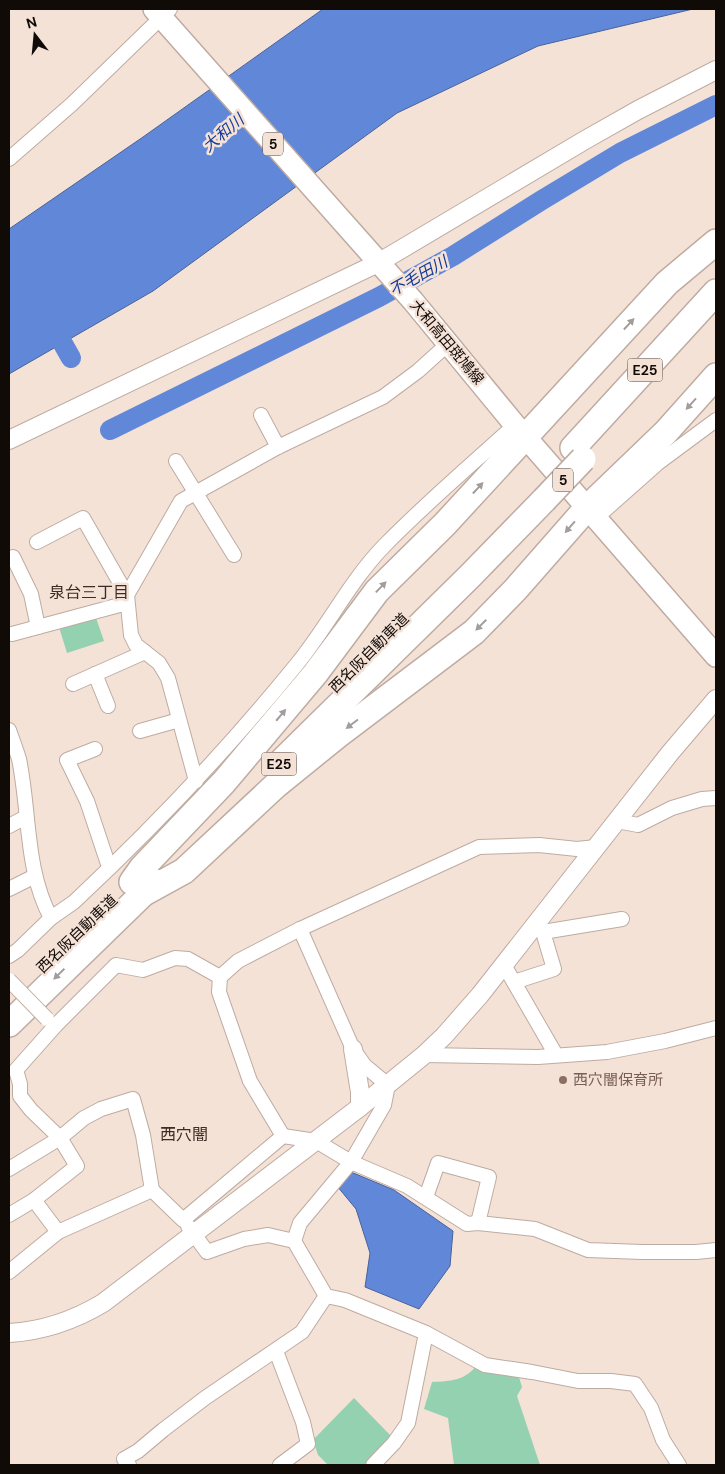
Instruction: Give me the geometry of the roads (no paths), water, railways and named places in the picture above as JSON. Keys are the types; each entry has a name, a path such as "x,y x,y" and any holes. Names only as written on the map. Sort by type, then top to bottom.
{"highway":[{"path":"138,887 142,868 224,782 315,674 377,591 445,524 520,431 667,283 716,242"},
{"name":"西名阪自動車道","path":"578,454 716,292"},
{"name":"西名阪自動車道","path":"9,1024 235,786 539,494 716,316"},
{"path":"138,887 184,871 276,786 338,735 474,632 591,513 716,376"},
{"name":"西名阪自動車道","path":"9,1001 138,887"}],"main road":[{"name":"大和高田斑鳩線","path":"162,12 177,35 413,301 520,431 716,656"}],"street":[{"path":"9,159 72,104 162,12"},
{"path":"9,440 378,263 585,140 716,70"},
{"path":"12,634 127,599 181,501 278,447 383,397 418,371 449,343"},
{"path":"260,415 278,447"},
{"path":"591,513 716,420"},
{"path":"9,956 18,950 51,918 74,902 196,782 300,661 326,626 357,578 384,546 520,431"},
{"path":"176,461 234,555"},
{"path":"37,542 83,518 127,599 130,611 131,635 136,645 159,663 168,678 196,782"},
{"path":"13,557 31,594 38,627"},
{"path":"74,684 145,652"},
{"path":"95,674 108,706"},
{"path":"9,1334 48,1328 83,1315 124,1288 360,1107 424,1055 459,1019 504,965 670,753 716,699"},
{"path":"140,731 179,720"},
{"path":"9,730 35,876 51,918"},
{"path":"95,749 67,760 87,801 110,867"},
{"path":"617,821 638,824 672,808 702,799 716,798"},
{"path":"9,826 26,817"},
{"path":"282,1136 250,1081 219,992 220,977 238,961 300,929 479,847 539,845 577,848 596,847"},
{"path":"9,889 35,876"},
{"path":"514,982 554,969 543,932 622,919"},
{"path":"300,929 353,1049 366,1066 388,1085"},
{"path":"9,1215 34,1200 77,1166 60,1138 31,1110 20,1096 20,1084 16,1070 51,1022 116,965 143,970 174,958 188,959 220,977"},
{"path":"504,965 556,1055"},
{"path":"9,980 51,1022"},
{"path":"424,1055 538,1057 607,1052 665,1041 716,1028"},
{"path":"353,1049 360,1092 360,1107"},
{"path":"294,1241 300,1223 351,1162 384,1105 388,1085"},
{"path":"9,1169 60,1138 84,1118 101,1109 133,1099 143,1135 152,1190 183,1220 207,1252 244,1239 268,1235 294,1241 326,1296 345,1300 426,1333 485,1366 532,1372 578,1381 611,1381 635,1384 651,1408 663,1440 679,1465"},
{"path":"183,1220 282,1136 316,1140 351,1162 426,1196 467,1224 478,1223 535,1230 588,1250 651,1252 716,1250"},
{"path":"426,1196 438,1163 490,1177 478,1223"},
{"path":"9,1272 58,1232 152,1190"},
{"path":"34,1200 58,1232"},
{"path":"129,1465 124,1459 138,1451 205,1398 302,1332 326,1296"},
{"path":"373,1465 394,1443 408,1423 426,1333"},
{"path":"276,1351 303,1422 308,1444 280,1465"}],"water":[{"name":"大和川","path":"323,9 693,9 538,46 397,113 153,291 9,374 9,229 143,137"},
{"path":"351,1172 394,1190 453,1231 450,1266 419,1309 365,1287 370,1253 356,1209 337,1186"}],"waterway":[{"name":"不毛田川","path":"110,430 379,297 453,256 620,153 716,105"},
{"name":"不毛田川","path":"49,319 71,358"}],"place":[{"name":"西穴闇保育所","path":"563,1080"}],"district":[{"name":"泉台三丁目","path":"89,592"},
{"name":"西穴闇","path":"184,1134"}]}
